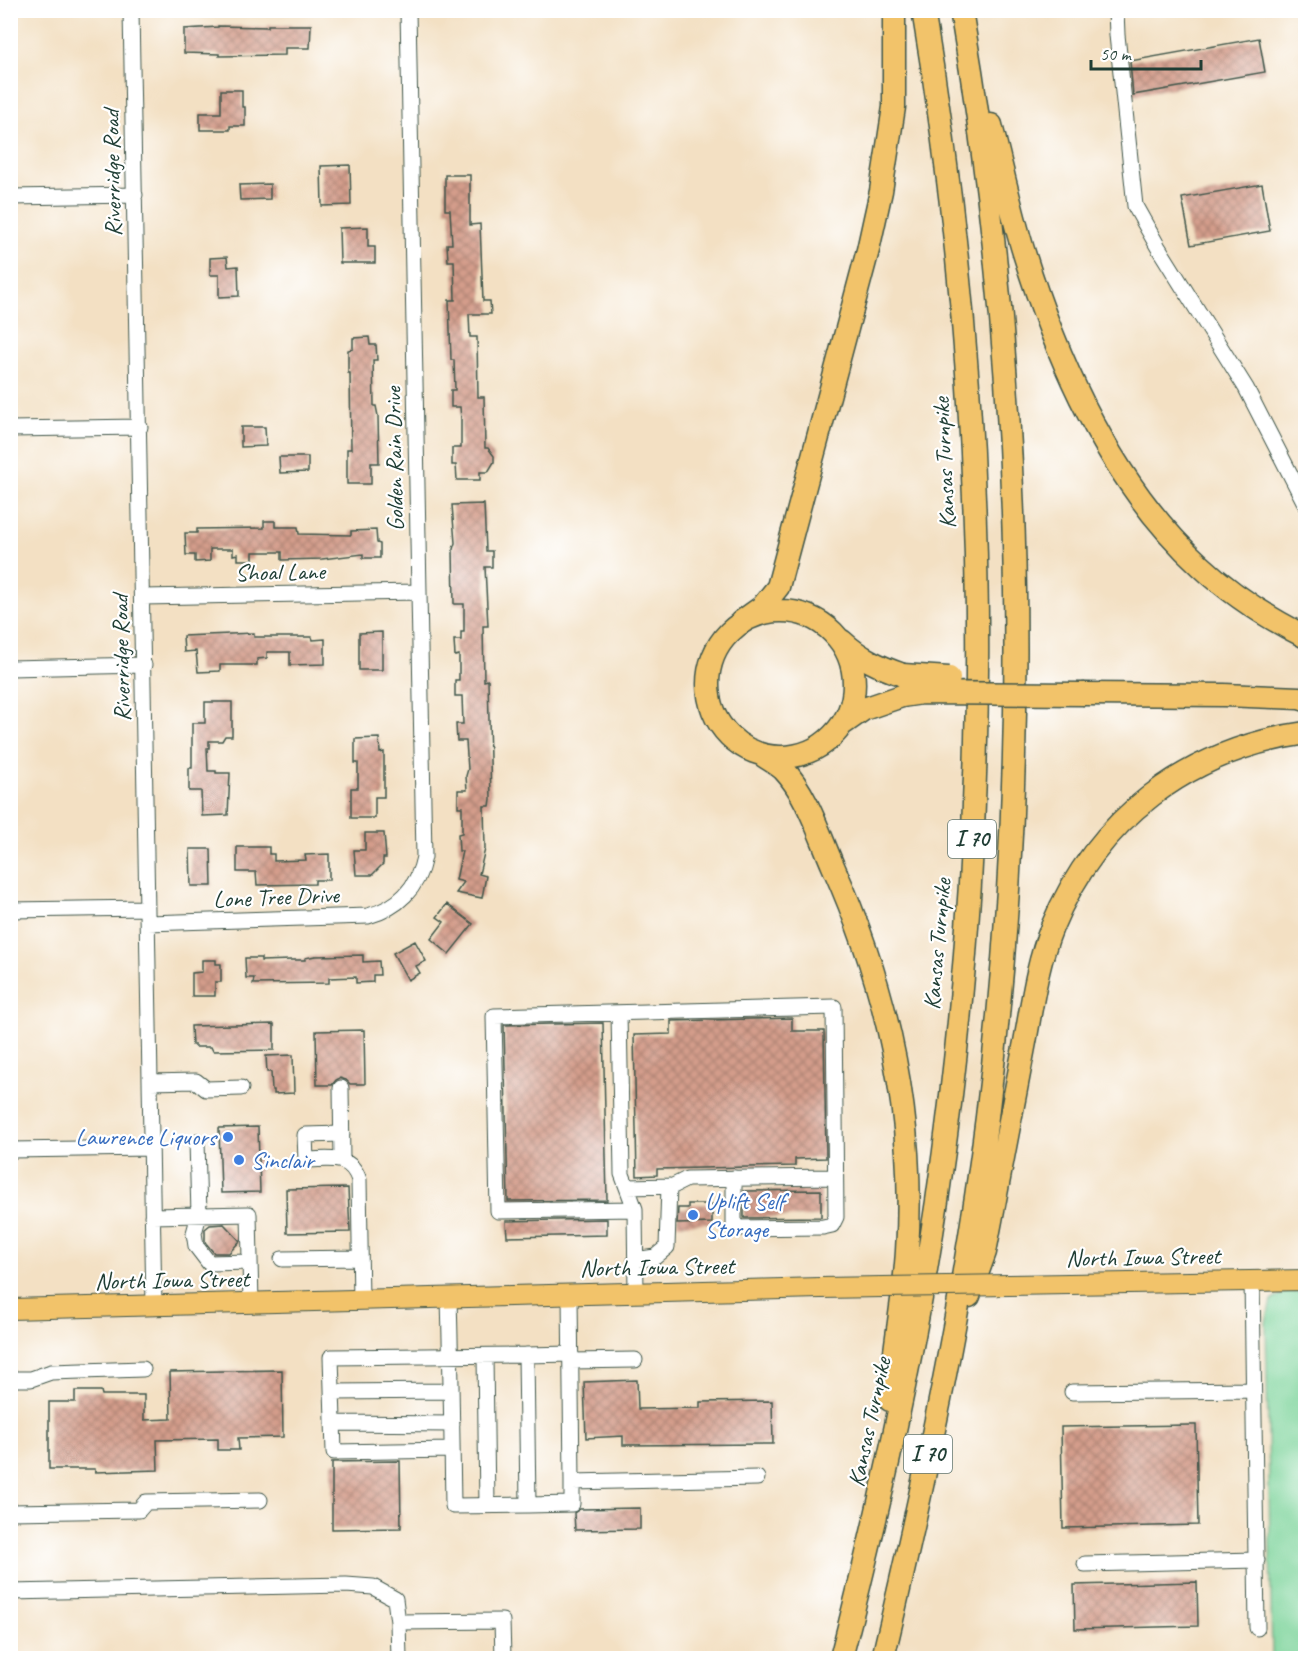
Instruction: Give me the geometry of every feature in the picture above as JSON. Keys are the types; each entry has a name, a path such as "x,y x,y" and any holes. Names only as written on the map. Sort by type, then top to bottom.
{"highway":[{"path":"884,1483 892,1360 900,1312 909,1223 907,1144 892,1039 857,921 801,796 791,778 780,767 764,756 744,748 727,735 715,717 708,696 708,675 713,654 725,636 762,607 778,586 868,250 881,191 894,107 894,10"},
{"name":"Kansas Turnpike","path":"841,1659 884,1483 920,1306 937,1200 952,1080 967,925 976,730 975,538 964,334 945,159 923,10"},
{"path":"962,15 1023,251 1055,341 1092,419 1144,504 1182,548 1201,567 1249,604 1276,622 1305,637"},
{"name":"I 70","path":"883,1659 952,1343 986,1122 1004,946 1015,708 1012,514 1002,334 986,175 962,15"},
{"path":"741,622 765,611 792,610 817,619 855,653 903,686 922,693 1305,683"},
{"path":"837,636 849,656 855,678 853,701 844,723"},
{"path":"764,756 787,758 809,752 829,740 844,723 903,686"},
{"path":"1085,687 1305,700"},
{"path":"952,1343 985,1252 1041,960 1059,911 1078,874 1123,819 1180,776 1246,745 1305,733"}],"main road":[{"name":"North Iowa Street","path":"10,1309 820,1288 1305,1280"}],"street":[{"name":"Riverridge Road","path":"131,10 154,1306"},
{"name":"Golden Rain Drive","path":"400,900 413,887 424,857 408,10"},
{"path":"1116,10 1135,206 1246,388 1305,505"},
{"path":"10,197 135,195"},
{"path":"10,429 140,427"},
{"name":"Shoal Lane","path":"143,597 418,592"},
{"path":"10,668 144,665"},
{"name":"Lone Tree Drive","path":"10,910 147,915 362,917 383,911 400,900"},
{"path":"634,1209 498,1212 494,1016 834,1007 836,1217 832,1225 734,1228 734,1178"},
{"path":"619,1013 622,1174 634,1209 636,1293"},
{"path":"150,1082 196,1081 206,1089 241,1088"},
{"path":"341,1088 342,1160"},
{"path":"342,1134 305,1135 305,1152 306,1160 342,1160 351,1165 359,1180 361,1301"},
{"path":"197,1141 199,1215 194,1233 196,1246 208,1263 250,1262"},
{"path":"10,1150 151,1148"},
{"path":"627,1187 669,1186 687,1179 835,1176"},
{"path":"635,1260 655,1257 667,1247 669,1186"},
{"path":"152,1216 249,1214 251,1304"},
{"path":"282,1259 360,1258"},
{"path":"1252,1280 1257,1628"},
{"path":"449,1299 453,1506 572,1504 570,1295"},
{"path":"526,1355 528,1505"},
{"path":"452,1450 334,1452 331,1357 526,1355 635,1360"},
{"path":"485,1356 487,1506"},
{"path":"10,1379 31,1379 51,1372 143,1369"},
{"path":"1072,1392 1253,1390"},
{"path":"332,1392 451,1391"},
{"path":"333,1423 452,1424"},
{"path":"572,1482 758,1478"},
{"path":"10,1512 139,1510 146,1502 260,1500"},
{"path":"1085,1564 1257,1560"},
{"path":"10,1592 346,1585 373,1587 395,1599 399,1659"},
{"path":"398,1622 502,1620 503,1659"}],"green space":[{"path":"1285,1292 1305,1292 1305,1658 1272,1658 1266,1322 1271,1301"}],"building":[{"path":"268,25 311,25 310,48 285,48 285,55 219,56 219,54 184,53 184,29 218,26 268,27"},
{"path":"1259,38 1265,72 1133,95 1130,61"},
{"path":"221,90 242,90 245,126 230,126 230,130 200,130 200,113 221,113"},
{"path":"350,165 351,205 322,206 321,166"},
{"path":"445,175 470,175 470,225 480,224 483,301 490,301 491,314 469,314 470,337 477,337 478,397 484,397 485,448 488,448 494,456 494,462 488,472 480,472 480,480 457,480 456,465 452,465 452,448 461,448 461,419 460,407 451,407 451,390 455,390 454,360 451,360 449,300 455,300 454,261 448,261 447,244 452,244 450,210 445,210"},
{"path":"270,184 270,199 240,200 239,185"},
{"path":"1262,184 1270,231 1191,245 1182,198"},
{"path":"368,227 368,247 375,247 375,263 340,263 339,228"},
{"path":"227,257 228,267 238,266 239,296 219,297 219,275 210,275 210,258"},
{"path":"369,337 370,345 376,345 377,360 373,360 374,406 376,406 378,416 379,463 371,463 371,484 347,484 347,449 351,449 348,350 353,349 353,338"},
{"path":"241,427 265,427 266,446 241,447"},
{"path":"279,457 308,457 308,472 280,473"},
{"path":"484,504 486,551 492,551 492,567 485,567 488,626 483,626 484,681 488,680 491,799 490,806 484,806 485,849 479,874 486,876 482,898 456,893 464,882 456,880 462,851 459,851 458,834 462,833 462,807 458,807 458,790 467,790 468,769 466,741 457,741 456,724 463,724 462,696 455,696 455,680 459,680 459,655 455,656 454,640 461,640 461,632 464,632 464,604 454,604 453,549 455,543 452,505"},
{"path":"264,521 275,521 275,527 298,527 299,534 351,535 351,531 376,530 377,543 380,544 380,558 363,558 363,554 322,559 282,560 282,552 253,552 253,560 238,560 238,554 233,555 233,549 210,549 210,561 195,562 195,555 186,555 185,533 197,533 197,529 264,528"},
{"path":"382,632 382,670 359,670 359,633"},
{"path":"254,633 254,637 325,639 325,664 290,665 290,652 267,652 267,658 257,659 257,665 220,665 220,671 198,672 196,651 184,652 183,636"},
{"path":"205,702 232,702 232,736 225,736 222,741 209,741 209,748 207,748 208,771 230,773 228,815 202,816 201,791 189,791 189,768 192,768 192,723 205,723"},
{"path":"379,738 380,753 384,752 384,797 375,797 375,818 351,818 351,788 358,788 355,739"},
{"path":"365,833 384,833 386,858 383,858 383,864 372,875 356,875 354,850 365,850"},
{"path":"237,847 269,847 269,854 274,854 274,861 306,860 305,855 329,854 329,880 315,880 315,884 257,885 256,872 237,872"},
{"path":"190,849 211,849 212,886 191,886"},
{"path":"447,904 473,924 449,954 431,939 444,922 437,917"},
{"path":"415,941 426,961 416,966 420,973 408,980 393,953"},
{"path":"363,955 363,962 379,961 380,975 373,975 373,982 356,983 356,977 329,978 329,983 253,984 254,978 246,978 245,958 261,958 261,961 305,960 305,958 315,956"},
{"path":"202,960 216,960 216,964 221,964 221,982 215,982 215,996 192,996 192,973 202,972"},
{"path":"792,1018 792,1031 824,1031 826,1158 795,1159 795,1166 657,1169 657,1175 637,1176 634,1035 671,1034 671,1021"},
{"path":"603,1023 607,1200 508,1201 504,1025"},
{"path":"274,1024 274,1050 213,1051 211,1047 192,1045 191,1026"},
{"path":"364,1030 365,1084 350,1084 340,1078 332,1085 317,1085 316,1031"},
{"path":"293,1055 294,1093 274,1094 271,1072 267,1072 266,1056"},
{"name":"Sinclair","path":"258,1127 260,1192 221,1193 219,1128"},
{"path":"348,1188 350,1232 287,1233 286,1189"},
{"path":"821,1190 821,1217 744,1218 744,1191"},
{"name":"Uplift Self Storage","path":"688,1204 712,1204 712,1223 677,1224 678,1208 688,1208"},
{"path":"607,1219 607,1235 507,1237 506,1221"},
{"name":"Sinclair","path":"224,1224 240,1241 229,1253 214,1253 205,1242 205,1229 210,1225"},
{"path":"282,1370 283,1437 238,1438 239,1450 218,1450 218,1439 157,1440 158,1470 95,1472 95,1469 49,1469 49,1402 75,1402 75,1391 101,1391 102,1395 144,1395 144,1420 171,1419 170,1372"},
{"path":"637,1380 638,1409 700,1408 700,1402 772,1401 773,1444 623,1445 623,1436 586,1438 584,1382"},
{"path":"1196,1425 1198,1525 1063,1528 1061,1427"},
{"path":"400,1461 401,1528 332,1529 332,1462"},
{"path":"640,1508 640,1529 575,1530 574,1513 580,1509"},
{"path":"1197,1582 1198,1626 1075,1629 1074,1585"}],"place":[{"name":"Lawrence Liquors","path":"228,1137"},
{"name":"Sinclair","path":"239,1160"},
{"name":"Uplift Self Storage","path":"693,1215"}]}
